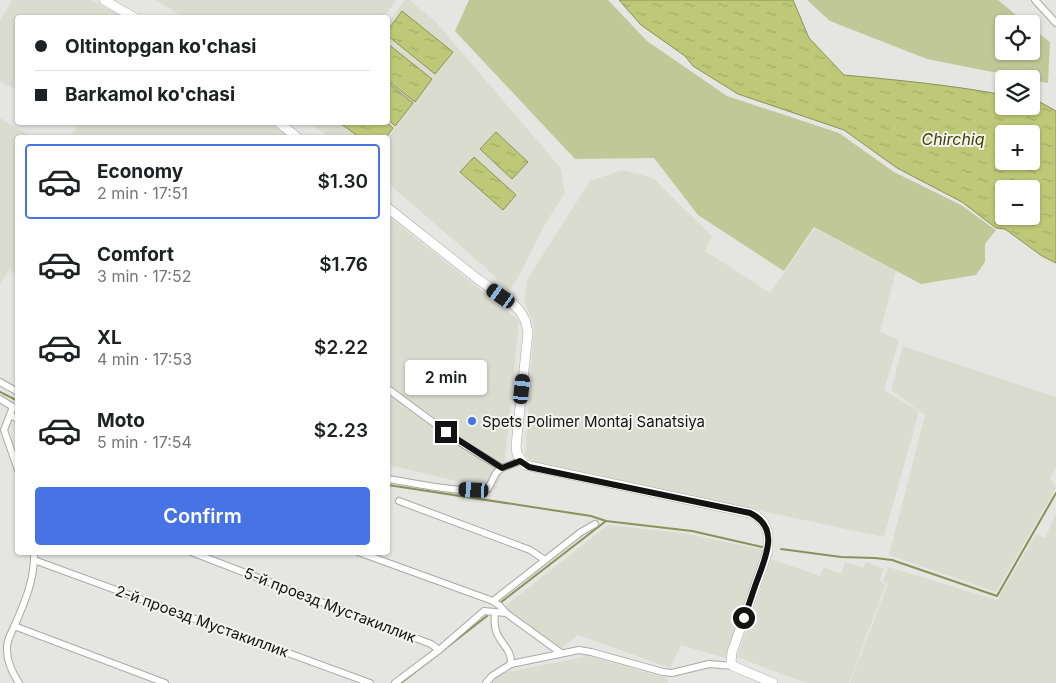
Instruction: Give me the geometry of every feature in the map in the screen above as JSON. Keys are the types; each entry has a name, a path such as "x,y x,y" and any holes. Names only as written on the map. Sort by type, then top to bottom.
{"street":[{"path":"104,0 130,15"},
{"path":"1035,0 1056,23"},
{"path":"282,125 294,135"},
{"path":"390,210 479,280 513,304 525,320 528,332 516,446 520,461 529,467 750,513 757,516 764,523 768,533 768,551 732,652 731,661 733,666"},
{"path":"0,382 15,390"},
{"path":"390,390 461,443 502,468"},
{"path":"0,399 13,407 2,430 15,462"},
{"path":"10,415 15,418"},
{"path":"390,479 481,491 488,489 496,473 502,468 520,461"},
{"path":"399,502 530,550 545,560"},
{"path":"395,683 439,650 484,611 490,600 581,532 595,524"},
{"name":"5-й проезд Мустакиллик","path":"199,555 431,644 439,650"},
{"path":"366,555 490,600 500,606 506,614 561,653"},
{"path":"19,683 6,649 28,594 34,556"},
{"name":"2-й проезд Мустакиллик","path":"34,556 370,683"},
{"path":"484,611 506,614"},
{"path":"495,613 494,626 496,634 510,654 512,664"},
{"path":"14,626 165,683"},
{"path":"486,683 492,676 512,664 579,650 662,672 672,673 709,664 733,666 773,683"}],"shaded area":[{"path":"12,0 91,0 120,15 15,15 15,90 0,81 0,21"},
{"path":"156,0 396,0 385,15 181,15"},
{"path":"405,0 409,0 435,21 560,167 565,193 545,224 518,278 508,291 487,269 390,185 390,135 326,135 312,125 390,125 390,20"},
{"path":"469,0 608,0 647,41 727,96 839,133 894,172 961,205 996,230 985,244 985,262 976,275 921,284 814,227 784,271 698,215 654,158 575,159 455,31"},
{"path":"807,0 998,0 1016,15 995,15 995,60 1040,60 1040,34 1050,42 1048,83 1040,81 1040,70 995,70 995,72 927,59 830,21"},
{"path":"0,118 29,135 15,135 15,275 10,271 11,267 0,284"},
{"path":"75,125 273,125 286,135 71,135 77,127"},
{"path":"622,170 653,178 712,236 705,251 770,293 815,228 896,271 880,332 899,340 884,390 919,411 884,537 535,463 525,456 534,327 524,299 528,278 590,181"},
{"path":"390,218 519,321 504,469 496,490 390,465"},
{"path":"903,346 1056,397 1056,468 1050,478 1056,488 996,592 889,555 925,415 891,390"},
{"path":"1056,514 1056,683 850,683 888,583 883,581 888,567 997,600 1036,534 1045,538"},
{"path":"608,525 689,534 764,550 725,658 681,645 670,668 578,635 561,648 504,607"},
{"path":"771,559 820,576 824,567 841,574 845,562 863,568 866,562 884,569 879,581 886,584 849,683 806,683 737,657"},
{"path":"589,656 666,678 669,683 492,683 501,673"}],"water":[{"name":"Chirchiq","path":"619,0 793,0 809,38 844,75 924,83 995,93 995,115 1040,115 1040,102 1056,111 1056,263 1042,256 1005,229 996,228 962,202 897,168 844,130 738,94 693,66 685,56 641,25"},
{"path":"402,11 453,52 435,74 390,38 390,27"},
{"path":"390,46 432,79 415,102 390,83"},
{"path":"390,85 413,103 395,126 390,121"},
{"path":"343,125 389,125 393,128 388,135 356,135"},
{"path":"496,132 528,162 512,179 480,149"},
{"path":"474,157 516,195 503,210 460,172"}],"waterway":[{"path":"0,392 15,400"},
{"path":"390,485 591,516 606,521 692,531 762,547"},
{"path":"781,549 841,557 892,560 997,596 1056,493"},
{"path":"500,603 606,521"},
{"path":"401,683 487,616"}],"place":[{"name":"Spets Polimer Montaj Sanatsiya","path":"472,421"}],"route":[{"path":"446,432 502,468 520,461 529,467 757,516 764,523 768,533 768,551 744,618"}]}
